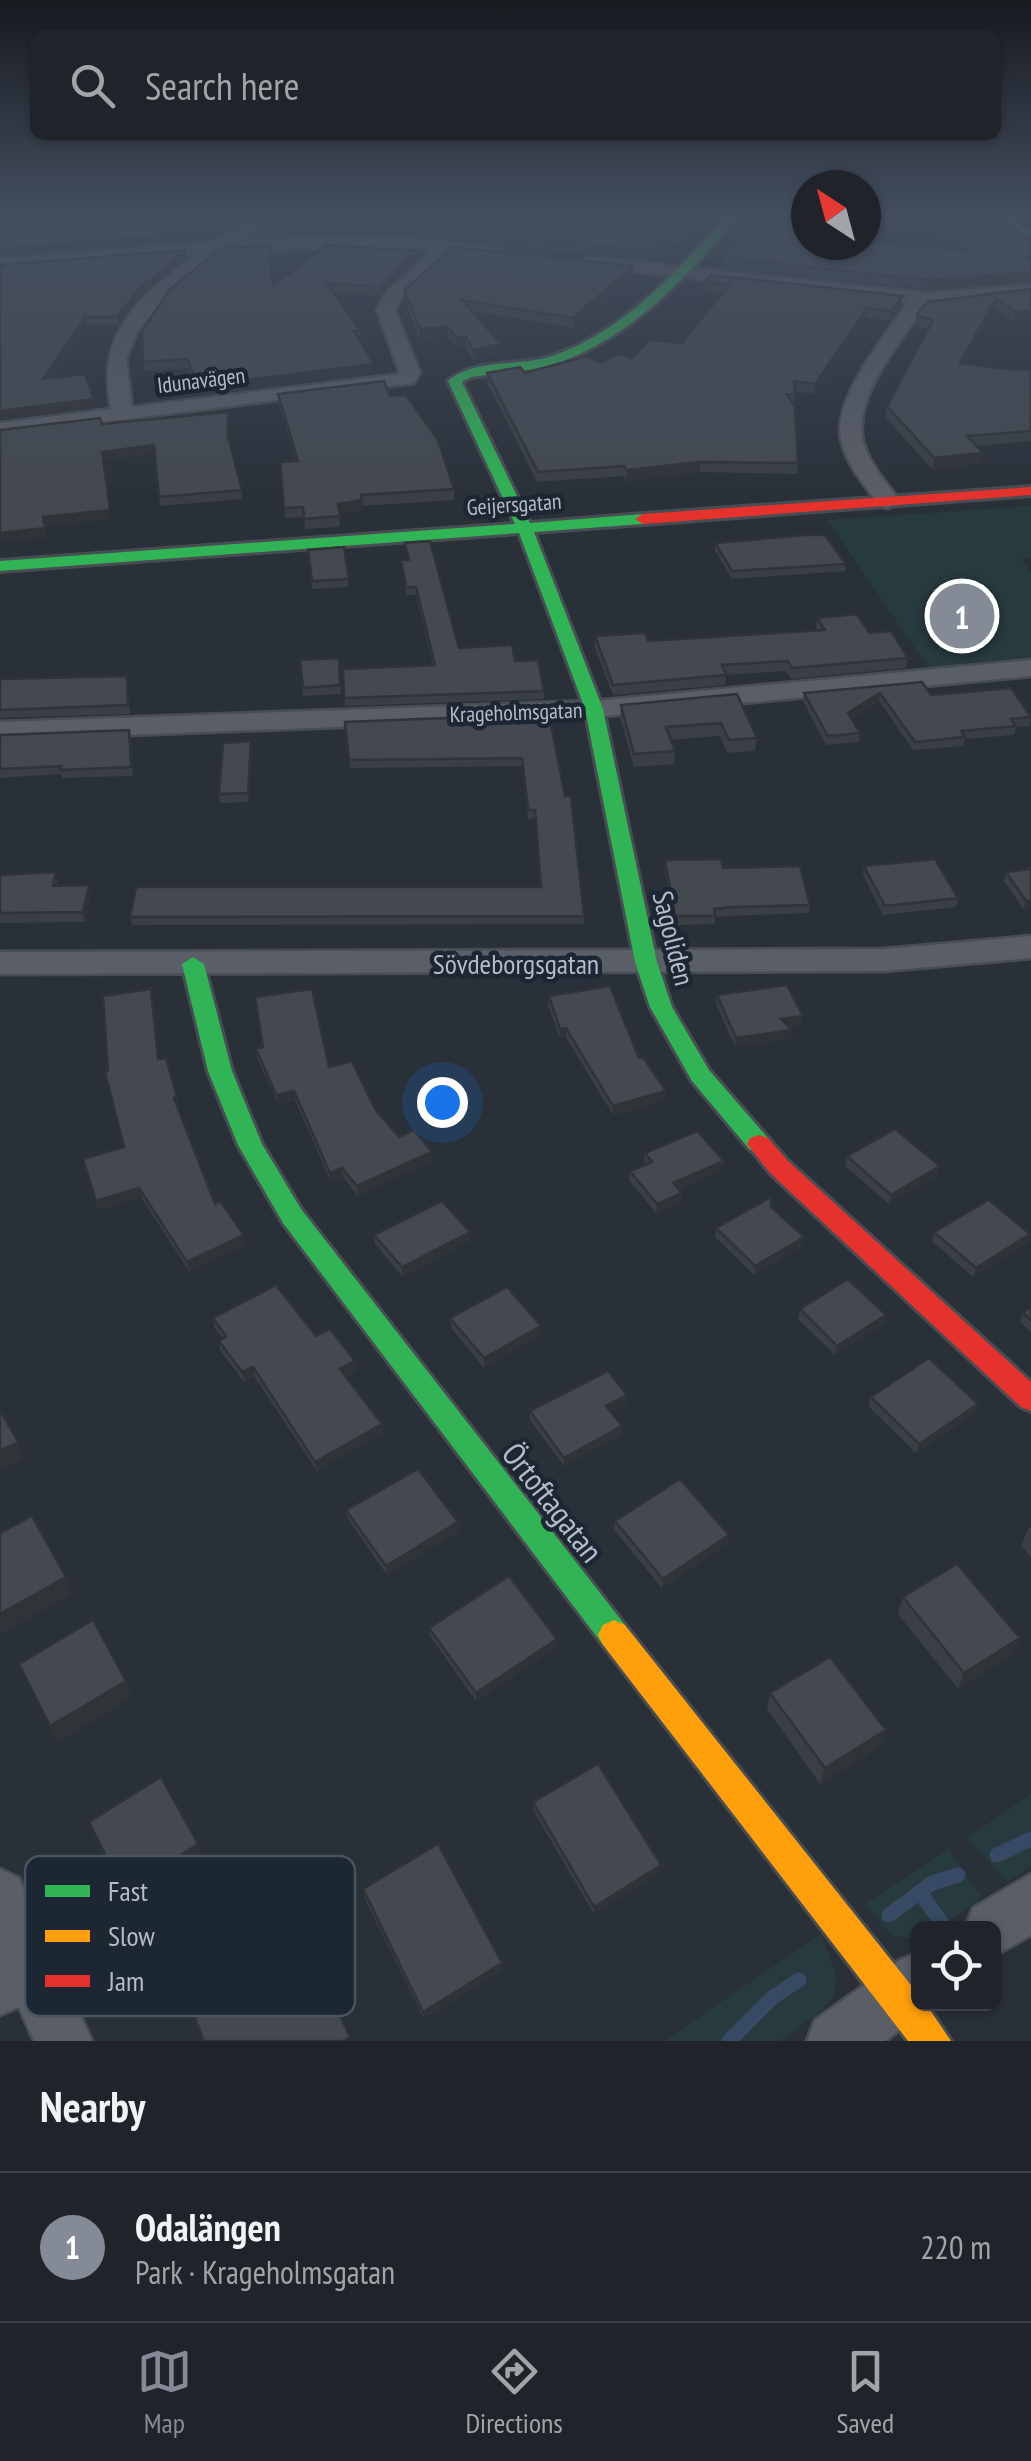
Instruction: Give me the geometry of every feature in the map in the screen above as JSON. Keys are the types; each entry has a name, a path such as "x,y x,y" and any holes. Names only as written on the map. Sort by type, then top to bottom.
{"street":[{"path":"123,414 117,354 145,307"},
{"name":"Idunavägen","path":"0,429 407,379 410,373 387,307"},
{"name":"Sagoliden","path":"643,307 594,344 537,364 455,380 525,528 594,709 646,962 661,1007 700,1075 779,1167 1031,1400"},
{"path":"888,501 863,466 850,432 856,404 914,307"},
{"name":"Geijersgatan","path":"0,566 1031,491"},
{"name":"Krageholmsgatan","path":"0,731 594,709 1031,668"},
{"name":"Sövdeborgsgatan","path":"0,963 884,960 1031,947"},
{"name":"Örtoftagatan","path":"193,964 220,1070 250,1145 292,1216 908,1989 932,2041"},
{"path":"0,1897 16,1977"},
{"path":"1001,1923 1031,1902"},
{"path":"836,2041 908,1989"},
{"path":"45,2016 63,2041"}],"green space":[{"path":"1031,506 1031,557 1021,559 1031,571 1031,661 930,670 827,520"},
{"path":"1031,1794 1031,1866 1008,1882 967,1838"},
{"path":"948,1849 982,1897 949,1921 911,1921 911,1938 892,1936 865,1904"},
{"path":"821,1934 837,1977 834,1996 819,2013 780,2041 664,2041"}],"building":[{"path":"0,307 125,307 117,317 85,317 43,379 85,374 94,399 0,411"},
{"path":"158,307 344,307 360,331 354,331 374,364 198,386 187,359 143,362 142,331"},
{"path":"411,307 468,307 501,344 473,350 466,337 457,338 448,327 420,329"},
{"path":"507,307 585,307 573,318"},
{"path":"711,307 894,307 891,311 867,308 815,384 794,381 795,395 787,394 795,407 798,463 700,462 627,470 624,466 538,472 487,373 520,367 525,373 587,356 600,363 618,354 632,358 649,340 682,343"},
{"path":"923,307 991,307 960,363 1031,369 1031,431 967,436 983,453 934,458 887,406 933,320 917,315"},
{"path":"1009,307 1031,307 1031,311 1016,312"},
{"path":"384,381 390,396 406,395 438,440 454,489 361,495 362,500 338,504 340,516 304,519 303,507 284,508 280,462 298,461 278,394"},
{"path":"228,412 228,436 242,490 159,497 154,445 102,452 110,510 43,517 45,528 0,533 0,430 100,418 102,424"},
{"path":"825,535 846,564 732,571 715,543"},
{"path":"430,541 459,648 512,645 515,661 538,660 544,691 344,698 343,669 435,665 416,587 406,587 401,560 409,560 405,543"},
{"path":"344,547 349,579 312,581 308,550"},
{"path":"857,614 869,633 891,631 908,658 792,668 788,661 722,665 726,675 613,685 595,636 645,633 648,641 825,630 817,618"},
{"path":"339,658 340,685 303,688 300,660"},
{"path":"127,676 128,705 0,710 0,679"},
{"path":"922,682 931,695 1011,688 1031,717 1011,719 1016,726 961,731 965,737 915,742 880,693 848,713 860,733 828,736 804,693"},
{"path":"737,694 757,738 729,740 721,723 666,727 675,751 634,754 621,705"},
{"path":"549,714 565,796 571,796 584,916 130,917 136,887 541,887 535,810 528,810 522,758 349,760 345,722"},
{"path":"129,730 131,767 0,769 0,735"},
{"path":"251,741 248,793 219,794 223,743"},
{"path":"721,859 723,868 800,866 810,905 731,907 714,909 715,916 675,916 665,860"},
{"path":"935,859 958,898 885,906 864,866"},
{"path":"1031,869 1031,901 1026,901 1006,872"},
{"path":"56,872 53,886 89,885 83,912 0,913 0,875"},
{"path":"787,985 803,1016 781,1019 792,1030 736,1038 717,995"},
{"path":"610,986 639,1058 643,1057 666,1091 613,1106 566,1028 560,1029 549,996"},
{"path":"151,989 158,1059 166,1058 177,1097 174,1098 215,1204 220,1201 244,1235 187,1262 139,1188 96,1201 83,1159 124,1147 105,1072 108,1071 103,996"},
{"path":"312,989 329,1067 352,1061 375,1109 399,1137 414,1130 432,1152 357,1186 342,1168 330,1173 294,1091 276,1095 256,1049 263,1047 255,997"},
{"path":"895,1129 940,1166 891,1195 847,1156"},
{"path":"697,1131 724,1161 673,1183 682,1193 657,1204 630,1171 652,1162 645,1153"},
{"path":"771,1197 771,1207 804,1237 755,1266 716,1228"},
{"path":"989,1200 1030,1234 976,1268 934,1232"},
{"path":"442,1201 470,1232 402,1267 374,1235"},
{"path":"848,1279 886,1315 837,1346 800,1309"},
{"path":"276,1285 316,1336 330,1329 355,1361 340,1369 382,1424 315,1462 253,1367 242,1372 219,1341 226,1336 213,1318"},
{"path":"507,1287 541,1326 484,1358 450,1318"},
{"path":"929,1358 978,1404 919,1444 871,1397"},
{"path":"608,1371 627,1395 606,1406 622,1426 564,1458 530,1411"},
{"path":"0,1410 18,1442 0,1451"},
{"path":"418,1469 458,1522 386,1566 346,1510"},
{"path":"680,1479 729,1535 663,1579 615,1521"},
{"path":"32,1516 66,1577 0,1614 0,1533"},
{"path":"957,1564 1020,1638 964,1673 903,1597"},
{"path":"509,1576 557,1639 476,1693 429,1628"},
{"path":"93,1620 126,1681 50,1726 19,1664"},
{"path":"830,1657 886,1730 825,1768 770,1693"},
{"path":"598,1764 661,1865 594,1907 533,1802"},
{"path":"161,1777 198,1844 180,1856 106,1856 89,1822"},
{"path":"438,1844 502,1963 423,2012 363,1889"},
{"path":"340,2016 350,2037 344,2041 204,2041 195,2018"}],"waterway":[{"path":"997,1855 1031,1839"},
{"path":"889,1915 932,1883 958,1875"},
{"path":"920,1892 940,1921"},
{"path":"729,2041 773,1997 799,1980"}],"traffic: fast":[{"path":"643,307 611,332 559,358 467,374 455,381 525,528 594,709 646,962 661,1007 700,1075 759,1144"},
{"path":"0,566 643,519"},
{"path":"193,964 220,1071 250,1145 292,1216 614,1635"}],"traffic: slow":[{"path":"614,1635 932,2041"}],"traffic: jam":[{"path":"643,519 1031,491"},
{"path":"759,1144 779,1167 1031,1399"}],"place":[{"name":"Odalängen","path":"962,616"}]}
